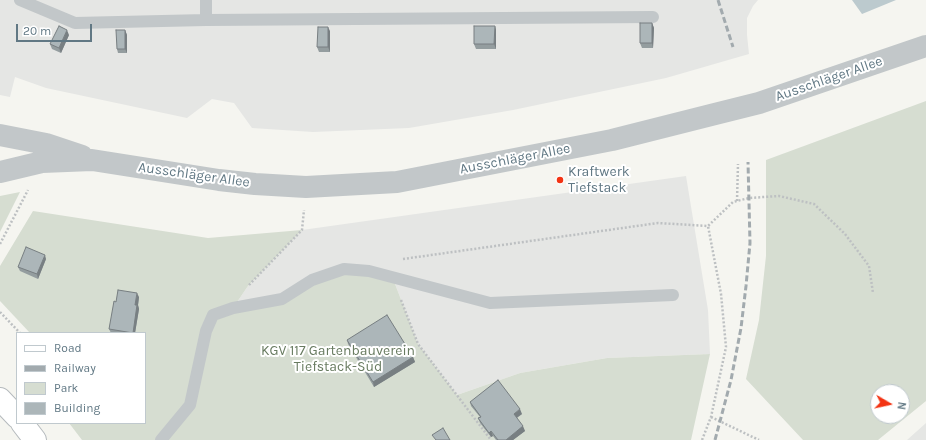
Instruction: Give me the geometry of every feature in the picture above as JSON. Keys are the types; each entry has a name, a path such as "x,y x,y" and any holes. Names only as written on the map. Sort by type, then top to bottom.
{"main road":[{"path":"0,399 16,417"},
{"path":"23,424 35,440"}],"street":[{"name":"Ausschläger Allee","path":"1,135 46,144 92,160 219,180 306,187 397,182 612,140 759,103 926,46"},
{"name":"Ausschläger Allee","path":"0,172 42,162 92,160"}],"lane":[{"path":"20,0 75,23 206,20 653,17"},
{"path":"206,0 206,20"},
{"path":"161,440 190,404 206,331 213,315 233,308 282,299 312,280 344,269 369,271 392,276 490,304 673,295"}],"path":[{"path":"0,244 42,162"},
{"path":"737,201 738,164"},
{"path":"233,308 248,286 302,230 306,187"},
{"path":"369,271 384,262 658,223 708,226 733,202 749,198 778,196 814,204 845,234 869,266 873,293"},
{"path":"702,440 711,417 726,347 721,294 708,226"},
{"path":"392,276 418,344 491,440"},
{"path":"0,312 19,332"},
{"path":"711,417 759,440"}],"shaded area":[{"path":"0,0 758,0 747,18 749,54 666,78 513,110 409,128 313,132 252,128 234,103 212,99 187,118 46,88 15,77 10,97 0,95"},
{"path":"852,0 896,0 862,14"},
{"path":"686,176 708,310 710,354 607,358 520,373 457,395 418,344 392,276 233,308 248,286 302,230"},
{"path":"926,423 926,440 907,440"}],"green space":[{"path":"926,101 926,401 910,414 910,384 870,384 870,424 898,424 878,440 803,440 746,379 759,320 766,256 766,160"},
{"path":"20,192 0,232 0,196"},
{"name":"KGV 117 Gartenbauverein Tiefstack-Süd","path":"33,211 208,238 302,230 248,286 233,308 282,299 344,269 392,276 418,344 457,395 520,373 607,358 710,354 691,440 82,440 70,424 146,424 146,332 29,332 0,301 0,266"}],"building":[{"path":"640,23 652,23 652,43 640,43"},
{"path":"59,26 67,30 59,48 50,44"},
{"path":"474,26 495,26 494,44 474,44"},
{"path":"318,27 328,27 328,47 317,47"},
{"path":"116,30 125,30 125,49 117,49"},
{"path":"26,247 45,255 37,274 18,267"},
{"path":"118,290 137,293 133,332 109,329 114,301 116,302"},
{"path":"387,315 413,357 373,382 347,340"},
{"path":"498,380 520,409 514,414 523,426 506,440 498,440 491,431 489,433 478,418 481,417 470,402"},
{"path":"443,428 450,440 436,440 432,435"}],"railway":[{"path":"718,0 733,47"},
{"path":"715,440 731,380 741,328 746,286 750,243 748,162"}],"place":[{"name":"Kraftwerk Tiefstack","path":"560,180"}]}
